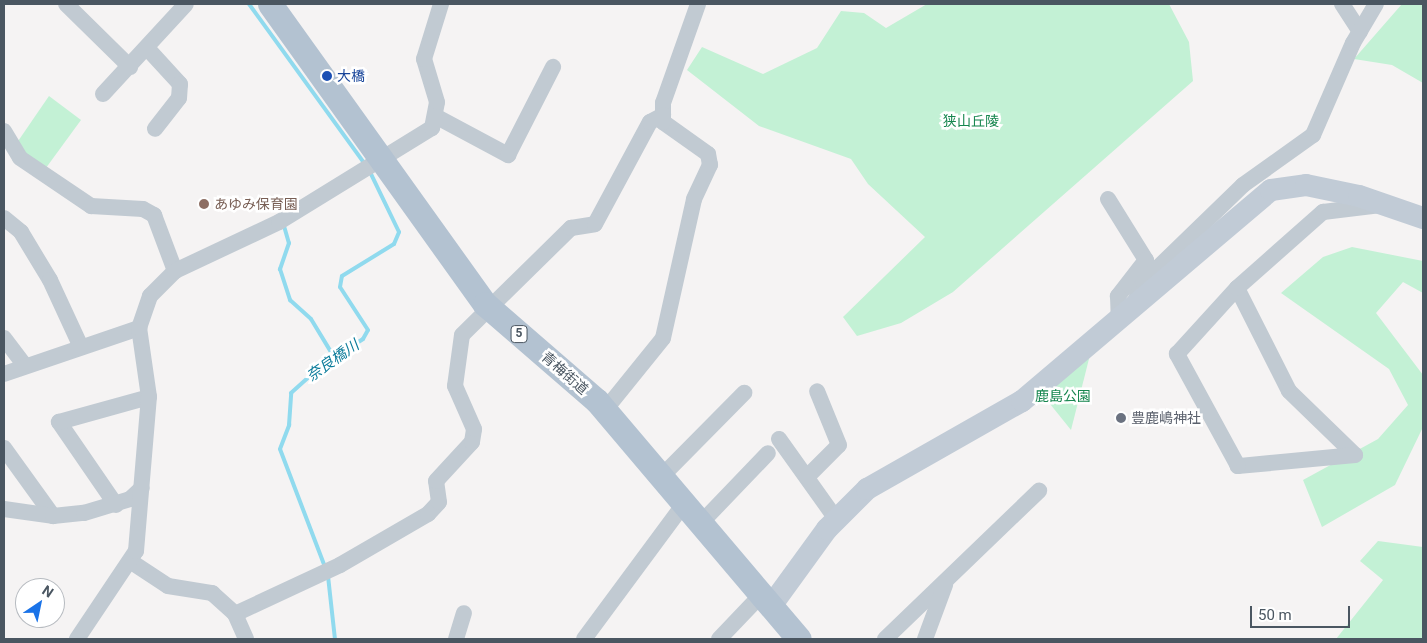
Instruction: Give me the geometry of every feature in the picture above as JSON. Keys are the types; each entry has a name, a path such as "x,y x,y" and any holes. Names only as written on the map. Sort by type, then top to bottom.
{"main road":[{"name":"青梅街道","path":"277,6 371,166 489,309 605,410 660,478 799,639"}],"street":[{"path":"66,4 130,67"},
{"path":"103,94 130,67 186,4"},
{"path":"77,639 136,551 149,397 139,328 150,296 175,271 279,222 427,133 437,117 424,60 441,4"},
{"path":"605,410 663,338 694,199 710,165 708,154 663,122 663,103 698,4"},
{"path":"1342,4 1360,32"},
{"path":"1125,314 1143,282 1182,242 1243,185 1313,135 1360,32 1376,4"},
{"path":"146,48 180,84 179,98 155,129"},
{"path":"437,117 508,155 553,67"},
{"path":"235,614 335,567 428,514 439,502 436,481 472,442 474,429 455,386 462,335 571,228 595,224 650,122 663,115"},
{"path":"4,135 20,158 91,206 143,209 154,214 175,271"},
{"path":"719,639 766,601 836,519 875,483 1022,401 1272,190 1306,185 1383,205 1423,218"},
{"path":"1108,199 1146,260 1118,296 1125,314"},
{"path":"1237,288 1289,391 1355,455 1238,466 1177,354 1237,288 1322,212 1383,205"},
{"path":"4,218 21,232 50,280 81,347"},
{"path":"4,374 139,328"},
{"path":"4,338 24,366"},
{"path":"807,478 839,445 817,391"},
{"path":"660,478 744,393"},
{"path":"116,505 59,422 149,397"},
{"path":"779,439 836,519"},
{"path":"4,448 53,516"},
{"path":"700,524 768,453"},
{"path":"4,509 53,516 116,505 142,488"},
{"path":"885,639 1040,491"},
{"path":"584,639 683,505"},
{"path":"130,561 168,586 212,593 235,614 246,639"},
{"path":"925,639 948,579"},
{"path":"456,639 464,613"}],"green space":[{"name":"狭山丘陵","path":"927,4 1169,4 1189,42 1193,81 953,292 901,323 857,336 843,317 925,237 868,184 851,159 759,126 687,70 702,47 763,74 817,48 841,11 864,13 886,28"},
{"path":"1402,4 1423,4 1423,83 1392,65 1354,59"},
{"path":"49,96 81,120 43,172 14,147"},
{"path":"1352,247 1423,261 1423,293 1403,282 1376,313 1423,375 1423,427 1395,485 1322,527 1303,480 1378,439 1408,405 1389,369 1281,293 1323,257"},
{"name":"鹿島公園","path":"1091,351 1071,430 1042,394"},
{"path":"1378,541 1423,547 1423,639 1336,639 1383,580 1360,561"}],"waterway":[{"name":"奈良橋川","path":"249,4 365,164"},
{"name":"奈良橋川","path":"325,567 280,449 289,425 291,393 321,366 363,339 368,330 340,287 342,276 394,244 399,232 370,172"},
{"path":"284,226 289,243 280,269 290,300 311,319 334,357"},
{"name":"奈良橋川","path":"328,576 335,639"}],"place":[{"name":"大橋","path":"327,76"},
{"name":"あゆみ保育園","path":"204,204"},
{"name":"豊鹿嶋神社","path":"1121,418"}]}
